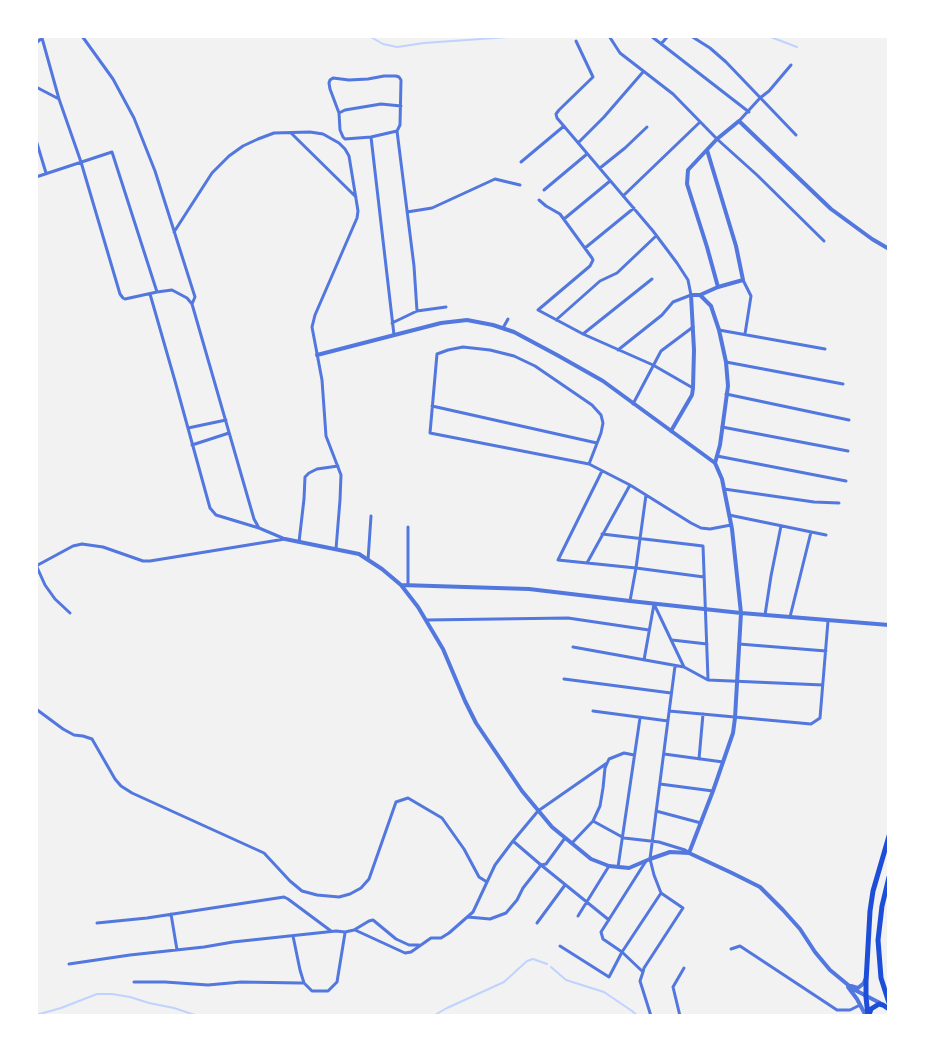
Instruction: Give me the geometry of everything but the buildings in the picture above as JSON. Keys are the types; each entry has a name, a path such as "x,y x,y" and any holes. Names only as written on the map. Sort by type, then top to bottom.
{"main road":[{"path":"867,1016 866,975 870,911 873,891 889,836"},
{"path":"889,877 882,906 878,940 881,978 886,1004 889,1009"},
{"path":"867,1016 874,1006 886,1004"}],"street":[{"path":"82,36 113,79 134,118 154,171 195,297 192,304"},
{"path":"609,36 620,54 673,94 717,139 757,175 824,241"},
{"path":"651,36 749,112"},
{"path":"661,44 668,36"},
{"path":"691,36 710,48 726,62 796,135"},
{"path":"36,43 42,38 120,294 126,299 172,290 192,304 254,519 259,528"},
{"path":"576,41 593,77 556,114 557,118 634,208 688,280 694,327 693,388 692,395 671,431"},
{"path":"718,287 686,184 688,170 717,139 749,112 791,65"},
{"path":"578,143 644,72"},
{"path":"397,131 371,137 345,139 340,130 339,113 330,89 330,80 333,78 349,80 368,79 384,76 396,76 401,80 400,125 397,131 418,312"},
{"path":"36,87 60,99"},
{"path":"339,113 345,110 381,104 400,106"},
{"path":"740,121 831,209 889,250"},
{"path":"623,196 700,122"},
{"path":"521,162 564,126"},
{"path":"600,168 647,127"},
{"path":"290,132 356,198"},
{"path":"174,232 212,173 229,156 243,146 258,139 274,133 310,132 323,134 339,142 349,156 358,211 357,218 312,327 322,380 326,436 340,475 336,549"},
{"path":"371,137 394,335"},
{"path":"36,140 46,173"},
{"path":"707,150 736,246 744,280 752,296 745,334"},
{"path":"36,177 112,152 157,292"},
{"path":"544,190 587,154"},
{"path":"407,212 432,208 494,178 520,185"},
{"path":"564,219 610,181"},
{"path":"539,200 560,214 592,258 592,262 590,266 538,310 583,334 653,365 693,388"},
{"path":"585,248 634,208"},
{"path":"556,320 600,281 617,273 656,236"},
{"path":"583,334 652,279"},
{"path":"618,350 662,315 673,302 744,280"},
{"path":"150,294 210,508 216,515 259,528 286,539 359,554 382,568 401,585 418,607 443,649 476,723 522,791 552,827 591,860 610,866 629,868 670,852 689,853"},
{"path":"700,295 711,306 719,330 726,362 728,386 720,445 715,463"},
{"path":"392,322 418,312 446,307"},
{"path":"503,328 508,318"},
{"path":"317,355 441,323 467,320 503,328 565,359 603,381 715,463 722,479 731,525 741,613 735,718 733,733 689,853"},
{"path":"633,404 661,351 694,327"},
{"path":"719,330 825,349"},
{"path":"589,464 603,423 600,415 592,405 535,366 514,356 490,350 463,347 437,354 430,433 589,464 630,485 701,528 710,529 731,525"},
{"path":"726,362 843,384"},
{"path":"726,394 849,420"},
{"path":"432,406 597,443"},
{"path":"188,428 226,420"},
{"path":"722,427 848,451"},
{"path":"192,445 229,433"},
{"path":"717,456 846,481"},
{"path":"300,542 305,478 309,473 317,469 338,466"},
{"path":"602,471 558,560 704,577"},
{"path":"587,563 630,485"},
{"path":"724,489 814,502 839,503"},
{"path":"630,601 646,495"},
{"path":"729,515 826,534"},
{"path":"368,560 371,516"},
{"path":"765,615 781,526"},
{"path":"408,527 408,585"},
{"path":"790,617 811,532"},
{"path":"602,534 703,546 708,680"},
{"path":"70,613 45,585 36,565 73,546 82,544 103,547 143,561 150,561 286,539"},
{"path":"401,585 529,588 741,613 889,625"},
{"path":"644,660 654,604"},
{"path":"654,604 684,667"},
{"path":"426,620 568,618 649,630"},
{"path":"669,711 811,724 820,718 828,621"},
{"path":"672,640 707,644"},
{"path":"739,644 826,651"},
{"path":"573,647 684,667 708,680 823,685"},
{"path":"643,972 622,952 603,938 601,932 648,860 675,666"},
{"path":"564,678 671,693"},
{"path":"36,709 74,735 92,738 115,779 121,786 132,793 264,853 302,891 317,895 339,897 350,894 360,888 369,879 396,802 408,798 442,818 464,849 479,877 487,882"},
{"path":"593,712 668,721"},
{"path":"699,759 703,714"},
{"path":"618,867 640,718"},
{"path":"572,843 593,821 600,806 605,768 609,759 624,753 634,755"},
{"path":"664,754 723,762"},
{"path":"354,930 406,953 411,952 431,938 441,938 449,933 473,912 495,865 538,811 607,763"},
{"path":"660,784 713,791"},
{"path":"656,810 701,823"},
{"path":"593,821 622,838 659,842 685,850 760,887 795,922 830,970 866,997 886,1004"},
{"path":"468,917 490,919 506,913 541,865 546,864 566,838"},
{"path":"513,841 609,920"},
{"path":"648,860 661,893 683,908 644,968 640,981 652,1016"},
{"path":"578,916 610,866"},
{"path":"537,922 565,885"},
{"path":"560,946 609,977 622,952 661,893"},
{"path":"97,923 284,897 288,898 331,932"},
{"path":"170,914 176,950"},
{"path":"68,964 232,942 345,932 354,930 373,920 396,939 409,945 419,945"},
{"path":"292,936 304,983 312,991 328,991 336,982 345,932"},
{"path":"731,950 740,946 837,1010 850,1010 860,1005"},
{"path":"680,1016 673,987 684,968"},
{"path":"848,985 858,988 864,983 866,975"},
{"path":"840,978 867,1016"},
{"path":"134,982 208,985 241,982 304,983"}],"waterway":[{"path":"369,36 383,44 397,47 424,43 523,36"},
{"path":"768,36 797,47"},
{"path":"433,1016 504,982 527,961 533,959 547,964"},
{"path":"551,967 566,980 604,992 638,1016"},
{"path":"36,1015 61,1008 97,994 112,994 174,1008 198,1016"}]}
